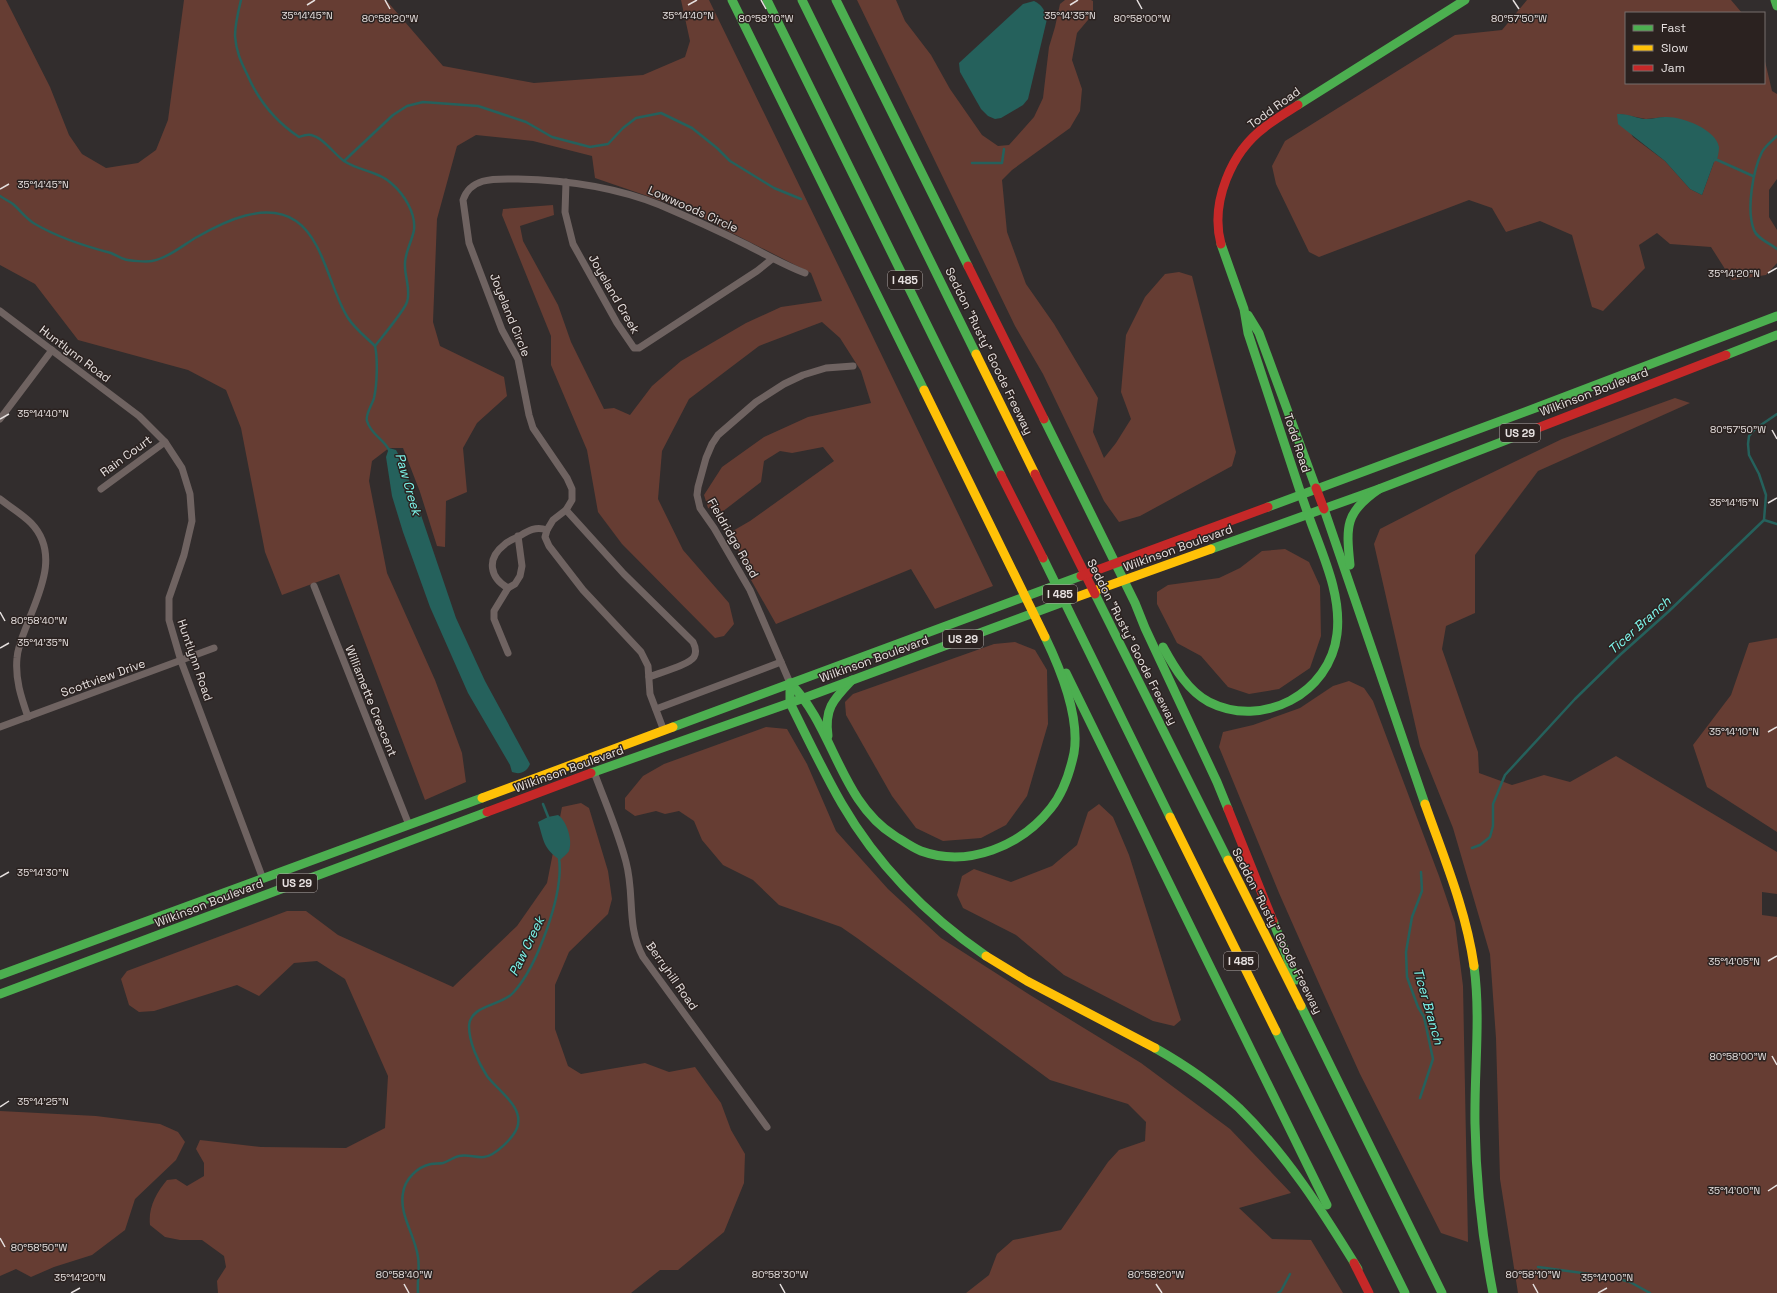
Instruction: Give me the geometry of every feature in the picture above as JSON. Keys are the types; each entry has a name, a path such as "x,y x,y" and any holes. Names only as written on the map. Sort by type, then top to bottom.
{"main road":[{"path":"732,0 1048,641 1054,655 1073,715 1075,732 1074,752 1070,769 1058,799 1038,824 1017,840 995,850 974,855 951,856 922,851 906,844 886,830 862,804 842,773 830,746 804,698 790,683"},
{"name":"I 485","path":"767,0 1405,1293"},
{"name":"Seddon \"Rusty\" Goode Freeway","path":"802,0 1442,1293"},
{"path":"836,0 1135,603 1145,628 1220,789 1327,1058"},
{"name":"Todd Road","path":"1135,603 1152,627 1181,676 1194,691 1210,702 1239,712 1268,710 1291,702 1310,689 1328,666 1335,650 1338,633 1338,616 1335,597 1248,333 1244,308 1223,249 1217,220 1219,203 1226,180 1247,145 1264,127 1465,0"},
{"path":"1775,0 1777,6"},
{"name":"Todd Road","path":"1244,308 1259,333 1353,587"},
{"name":"Wilkinson Boulevard","path":"0,975 664,731 742,700 1302,494 1777,316"},
{"name":"Wilkinson Boulevard","path":"0,994 594,772 791,703 1003,624 1379,489 1777,335"},
{"path":"1379,489 1365,497 1356,506 1351,516 1348,543 1353,587 1411,763 1455,886 1471,947 1475,976 1477,1010 1475,1124 1478,1189 1483,1241 1493,1293"},
{"path":"1054,655 1069,678 1369,1293"},
{"path":"830,746 826,717 829,706 852,680"},
{"path":"790,683 791,703 828,778 854,824 889,872 909,894 952,932 992,961 1145,1042 1178,1062 1214,1087 1252,1121 1285,1159 1318,1205 1358,1270"},
{"path":"594,772 595,767 599,763 694,726 742,700"},
{"path":"359,844 365,858"}],"street":[{"name":"Joyeland Circle","path":"566,182 534,180 485,180 469,189 463,200 469,243 502,330 518,359 533,428 567,478 572,488 572,500 566,510"},
{"name":"Joyeland Creek","path":"566,182 565,212 573,244 617,323 634,348 639,348 757,271 772,259"},
{"name":"Lowwoods Circle","path":"566,182 613,191 654,203 805,273"},
{"name":"Huntlynn Road","path":"0,311 139,416 165,442 182,468 187,480 191,507 189,536 172,589 168,608 169,620 181,661 263,879"},
{"path":"0,419 52,350"},
{"name":"Fieldridge Road","path":"790,683 750,590 725,545 700,508 697,495 698,487 706,458 718,435 756,402 784,384 803,375 826,368 853,366"},
{"name":"Rain Court","path":"101,489 165,442"},
{"path":"0,499 32,524 42,540 46,559 44,579 20,643 17,657 18,687 28,717"},
{"path":"649,677 690,661 695,656 696,649 693,642 624,574 566,510 553,520 545,537 549,546 578,584 641,652 648,666 650,694 664,731"},
{"path":"508,588 499,583 494,575 492,566 495,555 504,545 518,536 535,528 547,530"},
{"path":"508,653 494,619 494,611 508,588 515,584 520,576 522,566 518,536"},
{"name":"Williamette Crescent","path":"314,586 409,825"},
{"name":"Scottview Drive","path":"0,727 214,648"},
{"path":"656,709 781,662"},
{"name":"Berryhill Road","path":"594,772 626,861 632,924 638,946 643,957 767,1127"}],"shaded area":[{"path":"0,0 6,0 50,87 69,135 82,154 106,168 138,163 156,150 168,120 184,0 386,0 443,66 534,83 643,75 685,57 690,41 681,0 709,0 993,586 935,609 911,569 776,624 751,580 731,532 750,521 834,461 823,447 792,453 780,451 764,461 761,482 722,512 708,508 704,495 722,467 764,437 808,417 871,403 861,371 840,338 822,322 759,346 689,399 662,451 658,499 683,550 729,603 734,624 724,636 715,638 622,544 598,512 587,450 551,365 551,336 502,215 503,209 553,205 554,215 520,226 523,241 558,305 571,342 604,409 614,408 630,415 652,386 681,361 746,323 781,307 822,301 811,273 685,209 595,178 592,156 533,141 476,135 457,146 437,219 433,322 440,346 504,377 507,396 477,423 463,448 467,492 446,501 445,547 437,546 420,492 403,448 389,448 372,461 369,481 387,573 435,680 462,753 466,782 425,800 339,574 282,595 265,552 241,428 226,390 188,370 78,340 35,284 0,265"},
{"path":"857,0 896,0 905,21 931,55 950,89 982,135 998,146 1009,145 1034,117 1043,98 1049,47 1060,4 1065,0 1093,1 1093,14 1077,33 1072,60 1082,89 1080,111 1070,128 1012,170 1002,180 1007,232 1026,284 1054,324 1098,398 1093,432 1104,458 1116,443 1131,419 1121,392 1126,335 1145,297 1165,274 1179,272 1192,276 1236,452 1232,466 1140,516 1119,522 1104,501 1043,374 1015,326"},
{"path":"1527,0 1731,0 1741,12 1625,12 1625,84 1765,84 1765,61 1772,91 1777,94 1777,179 1769,190 1769,217 1777,230 1777,263 1766,275 1732,280 1711,247 1670,244 1657,233 1639,245 1645,268 1603,311 1592,307 1572,235 1540,221 1506,232 1492,208 1469,200 1319,257 1309,252 1276,184 1272,166 1285,141 1455,35 1502,30","holes":["1620,114 1646,119 1666,117 1714,162 1702,195 1690,189 1665,161 1633,137"]},
{"path":"1675,398 1690,403 1538,471 1475,555 1475,613 1446,626 1442,649 1478,752 1479,773 1512,785 1544,775 1570,782 1616,756 1777,852 1777,894 1762,892 1762,915 1777,917 1777,1293 1518,1293 1500,1179 1496,1038 1490,954 1453,828 1420,746 1374,544 1380,529 1452,492 1562,439"},
{"path":"1285,549 1309,562 1320,586 1321,636 1310,668 1279,689 1249,694 1228,687 1201,656 1177,643 1157,604 1157,592 1168,585 1219,578 1240,568 1262,551"},
{"path":"1777,638 1777,832 1707,787 1693,745 1731,695 1749,643"},
{"path":"1015,642 1035,650 1047,670 1048,724 1027,796 1006,825 981,838 943,841 916,828 892,796 846,715 845,702 853,694 994,644"},
{"path":"1349,681 1364,688 1373,701 1439,876 1455,923 1463,986 1468,1242 1441,1233 1360,1074 1279,893 1219,747 1223,732 1253,725 1300,708 1333,686"},
{"path":"766,727 787,729 807,764 836,831 888,889 941,938 1141,1063 1230,1129 1291,1193 1239,1208 1272,1239 1311,1240 1343,1293 966,1293 989,1275 997,1254 1013,1240 1061,1230 1108,1162 1119,1150 1145,1141 1146,1122 1128,1104 1050,1080 841,927 779,905 753,880 723,865 702,840 694,821 679,811 665,814 656,811 635,816 625,809 625,798 643,776 664,764"},
{"path":"581,803 589,808 608,871 612,899 608,914 569,952 555,985 555,1029 568,1066 581,1074 645,1063 669,1072 695,1067 721,1103 731,1130 745,1154 744,1183 724,1232 678,1270 660,1270 631,1293 218,1293 217,1281 226,1267 224,1256 202,1240 180,1240 165,1237 150,1225 150,1213 156,1195 163,1185 167,1180 176,1179 187,1186 204,1176 204,1163 196,1149 200,1140 261,1147 346,1148 385,1128 388,1076 345,979 317,961 294,963 259,996 237,985 154,1011 139,1012 129,1005 121,979 127,971 287,911 306,911 338,935 453,987 517,926 547,883 562,807"},
{"path":"1099,804 1113,817 1129,855 1181,1020 1174,1026 1153,1021 1064,975 1016,935 963,908 957,895 962,876 974,869 1011,882 1052,866 1077,845 1088,812"},
{"path":"0,1111 96,1116 160,1124 178,1132 185,1142 176,1160 135,1199 125,1230 92,1255 54,1267 31,1277 16,1269 0,1276"}],"water":[{"path":"1034,1 1043,8 1047,19 1028,99 1023,105 1001,118 995,119 988,116 981,109 960,72 959,63 1023,4"},
{"path":"1617,114 1625,114 1643,119 1672,117 1697,125 1712,135 1719,147 1717,160 1714,162 1702,195 1690,189 1665,161 1618,124"},
{"path":"389,448 396,450 404,465 456,618 485,681 530,764 523,772 512,772 510,765 468,693 430,607 403,532 392,496 386,457"},
{"path":"558,815 564,822 570,837 569,851 560,860 547,848 538,822 548,817"}],"waterway":[{"name":"Paw Creek","path":"241,0 235,32 238,51 251,84 268,109 282,124 299,137 305,135 316,137 325,143 344,161 386,179 396,187 405,198 413,217 414,230 405,261 408,298 402,311 375,346 377,365 376,386 374,398 367,419 371,430 389,450"},
{"path":"344,161 393,115 407,106 423,102 478,106 526,122 552,137 590,147 608,144 623,128 636,118 661,113 692,128 717,148 730,161 774,188 801,199"},
{"name":"Ticer Branch","path":"1777,136 1762,152 1753,179 1751,201 1754,230 1758,236 1777,249"},
{"path":"972,163 1002,163 1004,149"},
{"path":"1715,159 1753,176"},
{"path":"0,196 13,204 32,222 44,229 81,244 111,253 122,259 138,261 152,261 164,257 208,231 233,220 259,213 284,215 296,221 306,229 320,253 336,294 348,318 375,346"},
{"name":"Ticer Branch","path":"1472,848 1480,845 1490,837 1493,826 1493,804 1505,775 1575,699 1764,520 1766,495 1759,474 1749,455 1748,444 1749,436 1755,429 1777,414"},
{"path":"1764,520 1777,524"},
{"name":"Paw Creek","path":"543,804 549,819"},
{"name":"Paw Creek","path":"418,1293 418,1257 403,1209 402,1201 404,1188 412,1174 426,1166 443,1163 455,1157 465,1155 478,1157 488,1156 508,1141 517,1128 518,1120 514,1106 487,1076 472,1045 469,1026 471,1019 480,1010 501,1001 513,993 531,966 547,929 553,910 557,891 559,858"},
{"name":"Ticer Branch","path":"1420,1098 1433,1059 1424,1017 1418,1007 1407,977 1406,952 1412,917 1422,891 1421,872"},
{"path":"1538,1267 1612,1277 1630,1282 1650,1293"},
{"name":"Ticer Branch","path":"1278,1293 1281,1291 1290,1274"}],"traffic: fast":[{"path":"732,0 924,390"},
{"path":"767,0 1001,475"},
{"path":"802,0 976,354"},
{"path":"836,0 968,266"},
{"path":"1298,105 1465,0"},
{"path":"1775,0 1777,6"},
{"path":"1221,244 1244,309 1248,333 1301,494"},
{"path":"1248,315 1259,333 1316,488"},
{"path":"1268,507 1538,407 1777,316"},
{"path":"1726,355 1777,335"},
{"path":"1044,419 1135,603 1228,809"},
{"path":"1211,549 1379,489 1535,429"},
{"path":"1350,565 1348,540 1350,521 1360,505 1379,489"},
{"path":"1301,494 1308,514"},
{"path":"1324,509 1425,804"},
{"path":"1163,647 1182,678 1194,692 1209,702 1229,709 1250,711 1271,708 1290,701 1307,689 1322,674 1332,655 1337,634 1338,619 1329,573 1308,514"},
{"path":"1043,558 1170,817"},
{"path":"673,727 1081,576"},
{"path":"1095,594 1228,860"},
{"path":"591,773 804,698 1074,598"},
{"path":"790,683 805,701 817,721 849,784 862,804 877,821 895,836 921,851 939,856 957,857 975,855 1009,843 1025,833 1039,821 1055,802 1068,775 1074,753 1074,724 1067,693 1057,663 1045,637"},
{"path":"1066,673 1327,1205"},
{"path":"828,736 827,726 829,711 835,699 852,680"},
{"path":"790,683 790,699 792,707 835,792 856,827 888,869 924,907 965,941 986,956"},
{"path":"0,975 482,798"},
{"path":"0,994 487,812"},
{"path":"1273,921 1296,980"},
{"path":"1474,966 1477,1005 1475,1124 1478,1188 1493,1293"},
{"path":"1301,1006 1442,1293"},
{"path":"1276,1031 1405,1293"},
{"path":"1155,1048 1209,1083 1239,1108 1256,1126 1289,1165 1331,1226 1358,1269"}],"traffic: slow":[{"path":"976,354 1035,474"},
{"path":"924,390 1045,637"},
{"path":"1074,598 1211,549"},
{"path":"482,798 673,727"},
{"path":"1425,804 1460,904 1466,925 1474,966"},
{"path":"1170,817 1276,1031"},
{"path":"1228,860 1301,1006"},
{"path":"986,956 1027,981 1155,1048"}],"traffic: jam":[{"path":"1221,244 1218,228 1218,212 1221,196 1233,164 1242,150 1253,138 1269,124 1298,105"},
{"path":"968,266 1044,419"},
{"path":"1535,429 1726,355"},
{"path":"1035,474 1095,594"},
{"path":"1001,475 1043,558"},
{"path":"1316,488 1324,509"},
{"path":"1081,576 1268,507"},
{"path":"487,812 591,773"},
{"path":"1228,809 1273,921"},
{"path":"1354,1263 1369,1293"}]}
